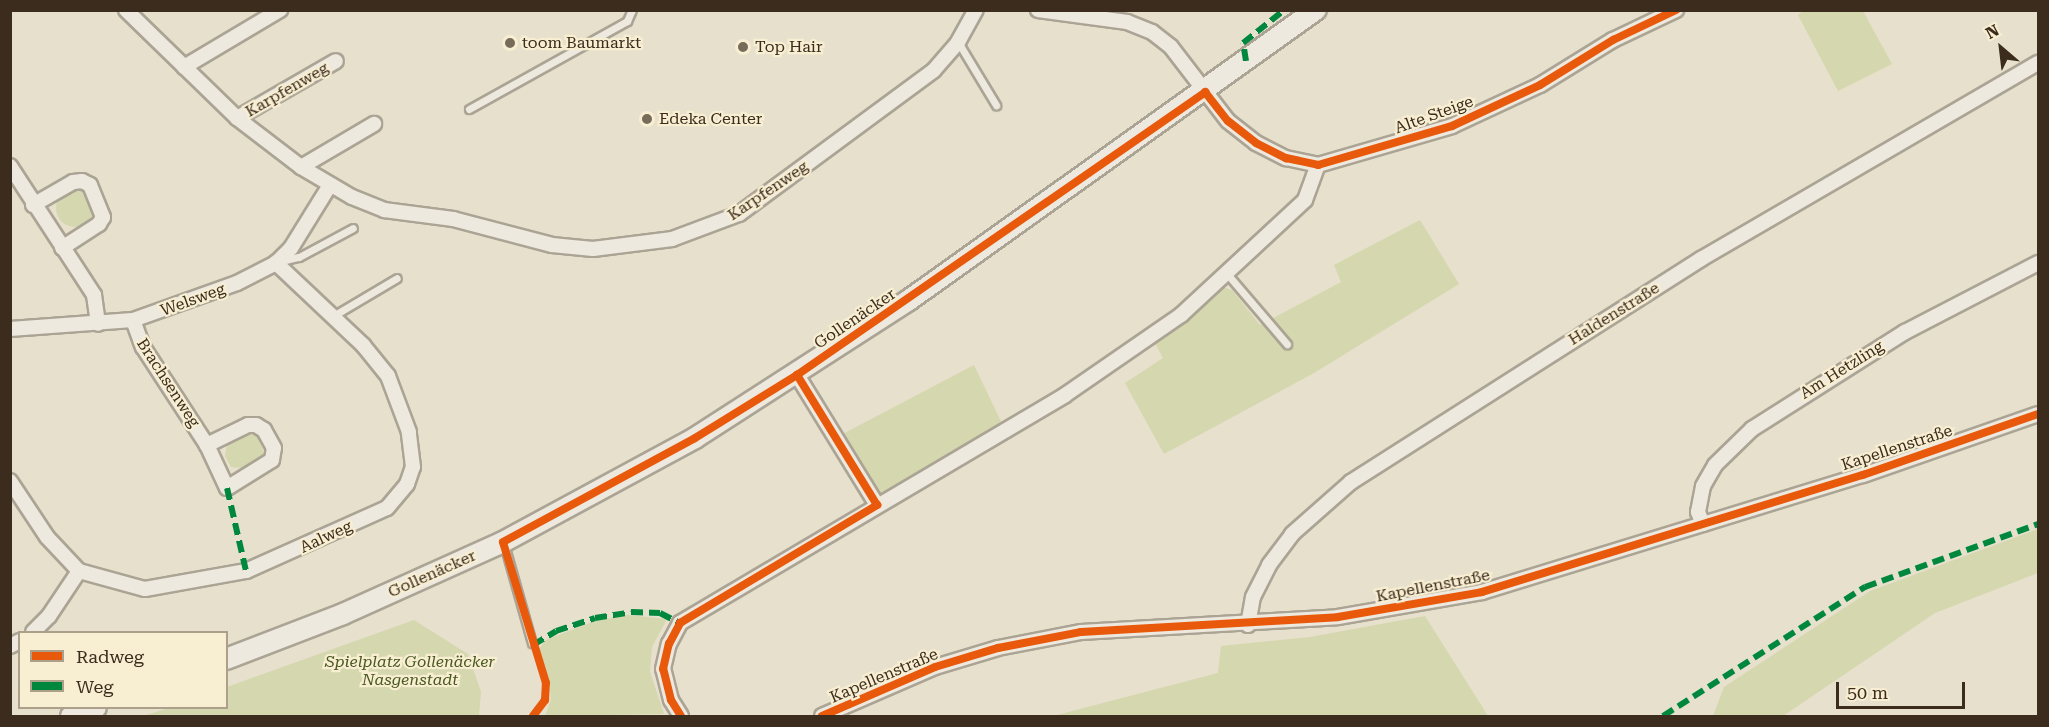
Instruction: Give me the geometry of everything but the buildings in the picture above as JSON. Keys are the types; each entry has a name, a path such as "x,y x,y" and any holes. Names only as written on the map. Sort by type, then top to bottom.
{"street":[{"path":"184,67 280,10"},
{"name":"Karpfenweg","path":"130,12 237,118 330,186 384,210 496,228 567,248 593,249 672,239 739,214 900,98 934,70 958,42 976,10"},
{"path":"1038,10 1127,22 1152,32 1171,47 1205,92"},
{"name":"Gollenäcker","path":"228,658 343,614 503,542 657,460 796,375 1205,92 1316,10"},
{"name":"Alte Steige","path":"1205,92 1227,121 1256,143 1286,158 1318,165 1452,126 1540,85 1613,40 1676,10"},
{"name":"Karpfenweg","path":"237,118 336,62"},
{"name":"Haldenstraße","path":"1248,625 1252,597 1269,565 1299,526 1351,482 1697,261 2038,63"},
{"path":"301,167 374,124"},
{"path":"681,717 671,700 663,669 669,644 680,623 1088,380 1181,315 1305,201 1318,165"},
{"path":"10,166 33,205 94,295 98,324"},
{"path":"33,205 73,182 82,181 90,185 103,217 99,224 62,248"},
{"name":"Welsweg","path":"10,329 133,320 203,298 276,263 307,227 330,186"},
{"name":"Aalweg","path":"79,571 145,589 205,581 246,571 299,550 387,508 398,498 413,467 413,447 402,409 379,362 276,263"},
{"name":"Am Hetzling","path":"1703,525 1698,505 1703,486 1715,465 1752,429 1887,342 2038,263"},
{"name":"Brachsenweg","path":"133,320 143,346 207,445 227,488 272,460 274,448 264,430 256,425 248,425 207,445"},
{"path":"796,375 877,505"},
{"name":"Kapellenstraße","path":"822,717 935,667 998,648 1112,628 1248,625 1338,617 1482,592 1703,525 2038,414"},
{"path":"11,484 46,537 79,571 49,616 35,631"},
{"path":"71,717 93,709"}],"lane":[{"path":"469,109 627,21 632,10"},
{"path":"958,42 996,105"},
{"path":"276,263 299,257 353,228"},
{"path":"1227,275 1287,344"},
{"path":"333,316 398,279"},
{"path":"503,542 532,643"}],"green space":[{"path":"1803,11 1863,11 1892,64 1838,91 1798,15"},
{"path":"75,189 82,190 88,195 93,201 93,215 88,221 82,226 75,227 68,226 62,221 57,215 56,208 57,201 62,195 68,190"},
{"path":"1420,220 1459,284 1314,373 1164,454 1125,383 1163,358 1155,343 1223,287 1232,290 1260,325 1341,282 1334,265"},
{"path":"974,365 1005,430 877,505 837,437"},
{"path":"255,431 266,457 244,468 231,467 225,456 227,445"},
{"path":"2038,529 2038,573 1935,613 1783,716 1713,716 1724,687 1870,591"},
{"path":"627,615 667,619 652,647 650,672 664,714 545,716 551,700 549,680 538,650 546,640 592,622"},
{"path":"1425,616 1488,716 1053,716 1218,673 1221,646 1310,637"},
{"name":"Spielplatz Gollenäcker Nasgenstadt","path":"414,620 468,654 481,692 479,716 143,716 166,709 228,709 228,687"}],"marked path":[{"path":"1246,61 1243,43 1284,10"},
{"path":"227,488 246,571"},
{"path":"1663,716 1865,587 2038,524"},
{"path":"533,645 556,631 595,618 631,612 660,613 680,623"}],"cycle path":[{"path":"533,716 545,700 546,683 503,542 695,438 797,375 1205,92 1228,121 1256,143 1286,158 1318,165 1452,126 1540,85 1613,40 1676,10"},
{"path":"681,716 671,700 663,669 669,644 680,623 877,505 797,375"},
{"path":"822,716 935,667 998,648 1081,632 1338,617 1482,592 1863,475 2038,414"}],"place":[{"name":"toom Baumarkt","path":"510,43"},
{"name":"Top Hair","path":"743,47"},
{"name":"Edeka Center","path":"647,119"}]}
